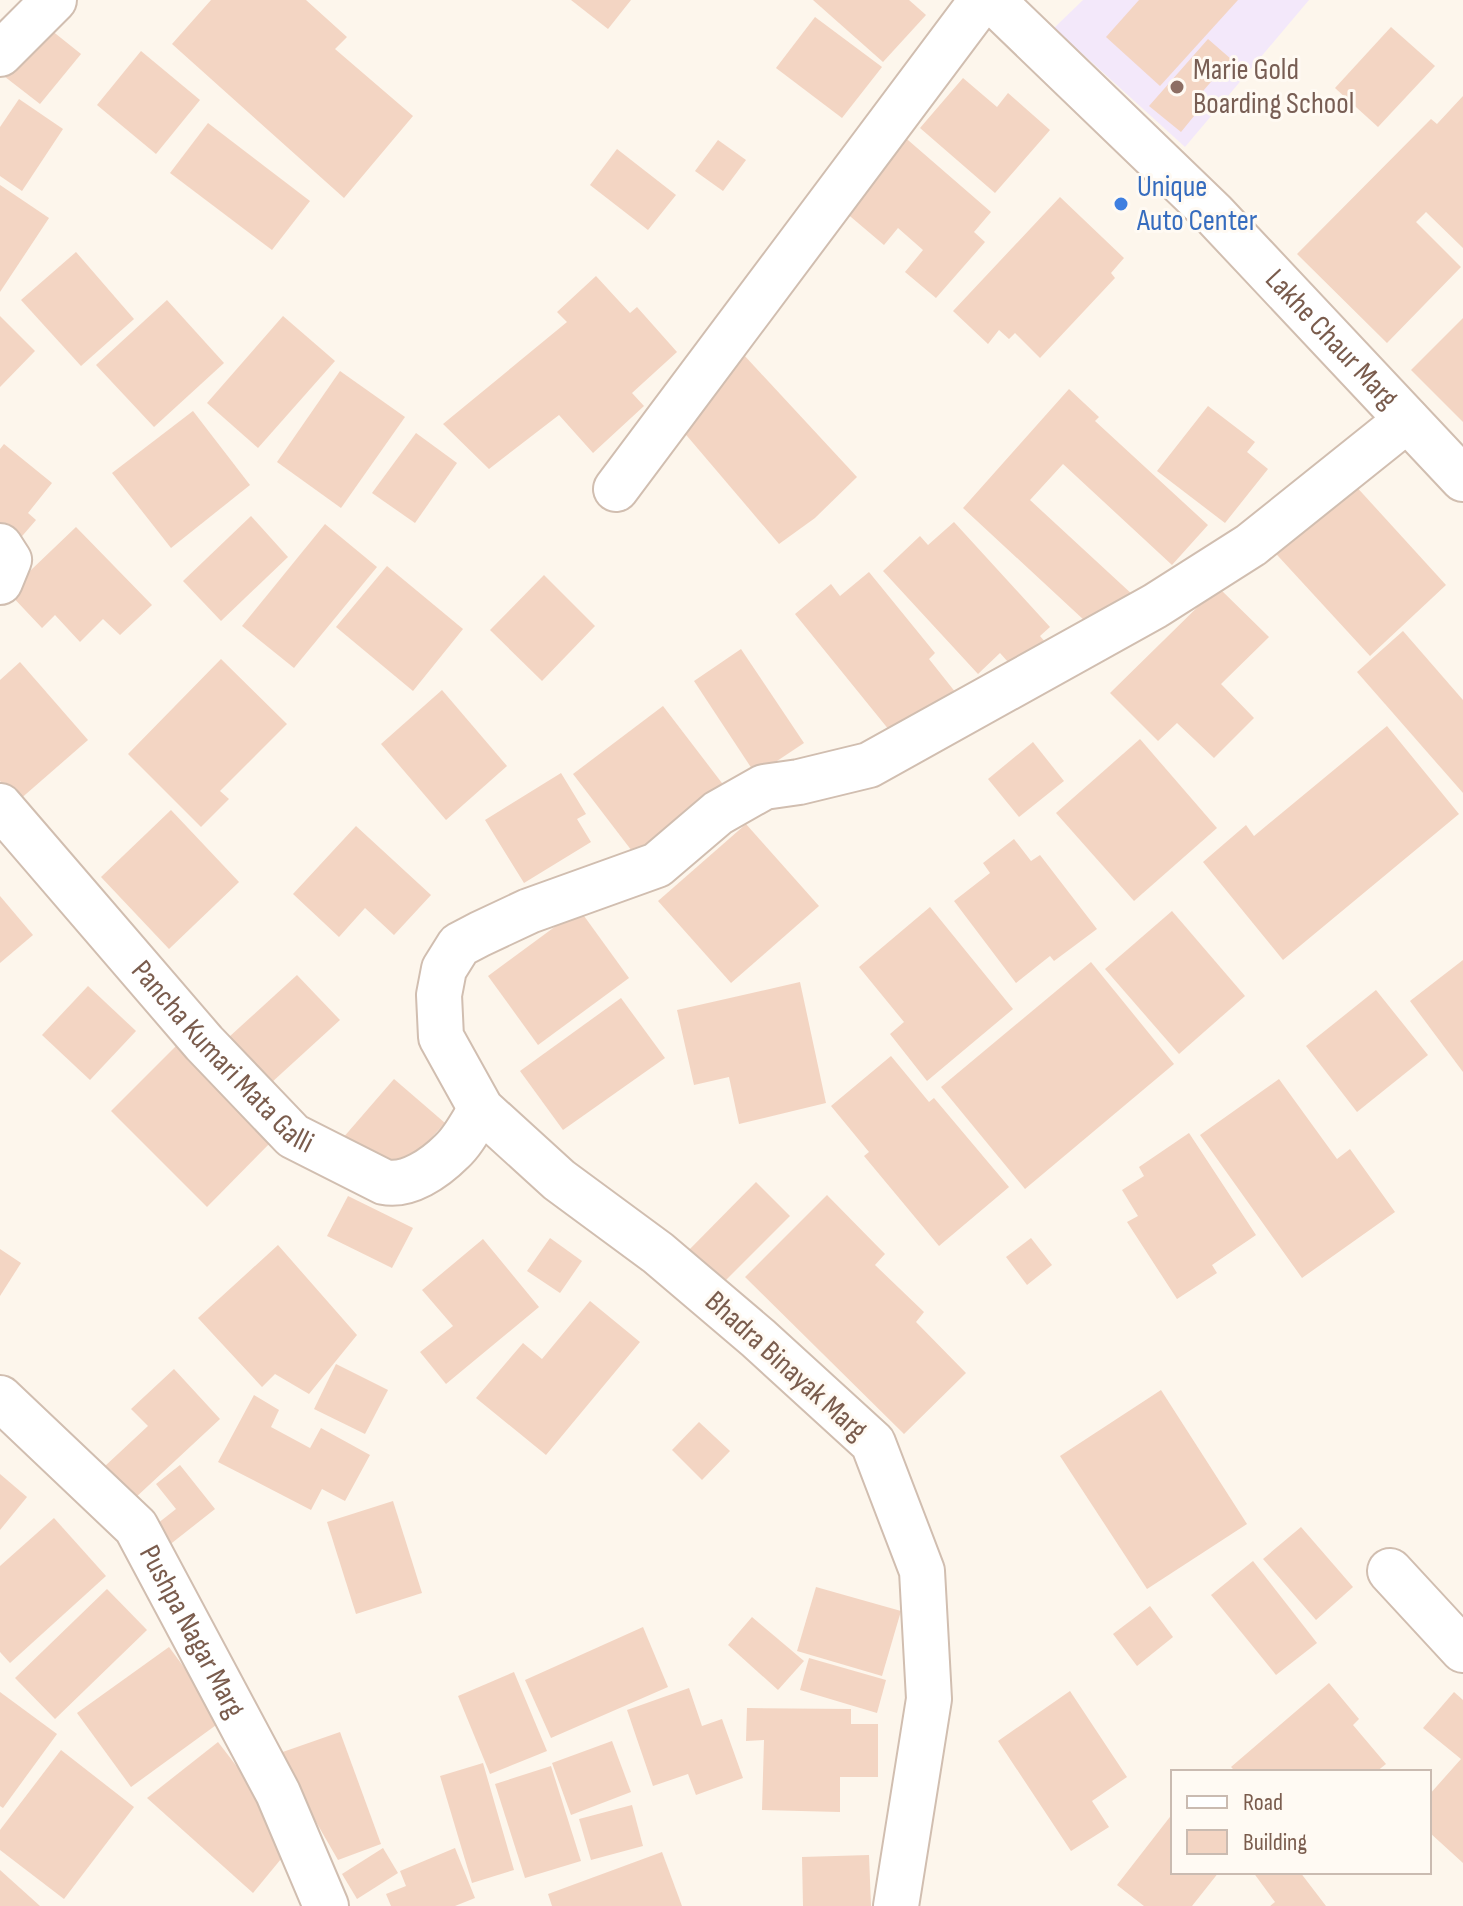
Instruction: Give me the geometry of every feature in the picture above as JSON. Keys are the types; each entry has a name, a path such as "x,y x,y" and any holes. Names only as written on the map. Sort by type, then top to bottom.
{"street":[{"path":"0,54 54,0"},
{"path":"616,489 982,0"},
{"name":"Lakhe Chaur Marg","path":"992,0 1213,213 1463,479"},
{"name":"Bhadra Binayak Marg","path":"896,1906 929,1699 922,1571 873,1443 747,1328 658,1253 559,1180 481,1109 441,1037 439,995 444,969 459,945 529,911 657,865 718,813 764,787 869,765 1155,606 1239,552 1407,420"},
{"path":"0,546 9,560 0,582"},
{"name":"Pancha Kumari Mata Galli","path":"0,806 204,1043 293,1136 384,1182 395,1184 414,1179 453,1151 481,1109"},
{"name":"Pushpa Nagar Marg","path":"0,1398 136,1527 278,1793 326,1906"},
{"path":"1390,1571 1463,1650"}],"shaded area":[{"name":"Marie Gold Boarding School","path":"1083,0 1309,0 1185,147 1054,28"}],"building":[{"path":"211,0 306,0 347,37 335,49 413,116 344,198 172,44"},
{"path":"571,0 631,0 608,29"},
{"path":"813,0 909,0 926,15 883,62"},
{"path":"1139,0 1238,0 1160,86 1106,37"},
{"path":"815,17 882,67 842,118 776,68"},
{"path":"41,22 81,54 40,104 0,73"},
{"path":"1391,27 1435,66 1378,127 1335,88"},
{"path":"1208,39 1231,59 1196,99 1203,105 1181,132 1149,106"},
{"path":"141,51 200,100 156,154 97,105"},
{"path":"963,78 997,107 1008,93 1050,130 995,193 920,128"},
{"path":"1463,96 1463,248 1426,212 1416,222 1461,267 1387,343 1297,254 1431,119 1437,124"},
{"path":"19,99 63,129 22,191 0,176 0,127"},
{"path":"208,123 310,201 272,250 170,173"},
{"path":"901,134 991,212 974,232 985,242 936,298 905,272 923,250 898,228 884,245 838,206"},
{"path":"718,140 746,160 723,191 695,171"},
{"path":"617,149 676,195 648,230 590,185"},
{"path":"0,185 49,218 0,292"},
{"path":"1060,197 1124,258 1111,273 1115,278 1040,358 1015,333 1009,339 999,330 988,344 953,311"},
{"path":"76,252 134,319 81,366 21,300"},
{"path":"596,276 630,313 637,307 677,352 632,393 644,406 593,453 559,415 489,469 443,424 567,322 557,312"},
{"path":"167,300 224,363 154,427 96,365"},
{"path":"0,316 35,351 0,387"},
{"path":"283,316 335,361 258,448 207,403"},
{"path":"1463,318 1463,422 1411,370"},
{"path":"743,354 857,477 815,518 779,544 676,423"},
{"path":"340,371 405,417 341,508 277,462"},
{"path":"1069,389 1099,417 1095,421 1208,525 1172,565 1063,464 1030,500 1134,596 1099,634 963,508"},
{"path":"1208,406 1255,442 1247,452 1268,469 1225,523 1157,471"},
{"path":"193,411 250,485 171,548 112,473"},
{"path":"416,433 457,463 415,523 372,493"},
{"path":"4,444 52,483 28,513 36,520 17,542 0,528 0,449"},
{"path":"1343,472 1446,585 1370,656 1266,543"},
{"path":"251,516 288,557 221,621 183,581"},
{"path":"954,522 1050,627 1040,636 1046,643 1016,671 1000,653 978,674 883,571 920,536 928,545"},
{"path":"325,524 377,567 294,668 242,626"},
{"path":"76,527 152,605 120,635 103,619 80,642 55,615 42,628 8,592"},
{"path":"387,566 463,629 413,691 336,627"},
{"path":"869,572 935,653 929,659 956,693 898,741 795,614 831,584 840,596"},
{"path":"544,575 595,626 542,681 490,630"},
{"path":"1218,587 1269,637 1221,684 1254,718 1214,758 1177,723 1158,741 1110,693"},
{"path":"1403,631 1463,700 1463,793 1357,672"},
{"path":"741,649 804,743 756,775 694,681"},
{"path":"221,659 287,724 220,791 229,799 201,827 128,754"},
{"path":"20,662 88,740 18,801 0,781 0,680"},
{"path":"442,690 507,766 446,820 381,744"},
{"path":"663,706 725,787 635,855 573,774"},
{"path":"1387,726 1459,814 1283,960 1203,862 1246,825 1254,836"},
{"path":"1140,739 1217,828 1134,901 1056,813"},
{"path":"1033,742 1064,781 1019,817 988,779"},
{"path":"561,773 586,814 577,819 591,842 524,883 485,820"},
{"path":"171,810 239,882 169,949 101,877"},
{"path":"746,824 819,906 731,983 658,901"},
{"path":"356,826 431,895 394,935 365,908 339,937 293,894"},
{"path":"1014,839 1031,861 1040,855 1097,929 1054,961 1050,956 1016,983 954,901 990,873 983,863"},
{"path":"0,896 33,935 0,963"},
{"path":"930,907 1013,1009 927,1081 890,1034 904,1022 859,967"},
{"path":"579,909 629,978 538,1045 488,976"},
{"path":"1172,911 1245,996 1179,1054 1105,969"},
{"path":"1463,960 1463,1072 1410,1001"},
{"path":"1091,962 1174,1064 1025,1189 941,1087"},
{"path":"297,975 340,1020 271,1083 229,1037"},
{"path":"800,982 826,1103 739,1124 729,1077 694,1085 677,1010"},
{"path":"88,986 136,1031 90,1080 42,1035"},
{"path":"1376,990 1428,1055 1357,1112 1306,1046"},
{"path":"621,998 665,1058 563,1130 520,1071"},
{"path":"179,1043 275,1138 207,1207 111,1111"},
{"path":"891,1056 929,1102 934,1098 1009,1187 939,1246 864,1156 869,1152 831,1106"},
{"path":"394,1079 445,1123 392,1180 336,1146"},
{"path":"1279,1079 1337,1159 1350,1149 1395,1212 1302,1278 1200,1135"},
{"path":"1189,1133 1256,1235 1212,1265 1217,1273 1177,1299 1127,1222 1138,1216 1122,1190 1144,1176 1139,1167"},
{"path":"756,1182 790,1216 718,1288 684,1255"},
{"path":"827,1195 885,1254 875,1265 924,1312 916,1322 966,1373 904,1434 745,1277"},
{"path":"348,1196 413,1228 392,1268 327,1236"},
{"path":"550,1238 582,1261 560,1293 527,1271"},
{"path":"1031,1238 1052,1265 1027,1285 1006,1257"},
{"path":"483,1239 539,1307 446,1384 420,1352 453,1326 422,1290"},
{"path":"278,1245 357,1335 309,1394 275,1374 262,1387 198,1318"},
{"path":"0,1249 21,1263 0,1296"},
{"path":"590,1301 640,1342 546,1455 476,1398 523,1343 542,1359"},
{"path":"336,1364 388,1390 365,1434 314,1409"},
{"path":"174,1369 220,1419 134,1499 104,1467 148,1426 131,1409"},
{"path":"1161,1390 1247,1524 1147,1589 1060,1456"},
{"path":"254,1395 279,1410 271,1427 310,1448 321,1428 370,1455 345,1501 322,1489 311,1510 218,1462"},
{"path":"699,1422 730,1451 702,1480 672,1450"},
{"path":"180,1465 215,1509 163,1550 148,1531 176,1509 156,1484"},
{"path":"0,1474 27,1497 0,1530"},
{"path":"393,1501 422,1593 356,1614 327,1522"},
{"path":"54,1518 106,1576 10,1663 0,1652 0,1566"},
{"path":"1301,1527 1353,1587 1316,1620 1263,1559"},
{"path":"1253,1561 1317,1643 1276,1675 1211,1595"},
{"path":"816,1587 901,1611 882,1676 797,1651"},
{"path":"107,1589 147,1630 55,1719 15,1678"},
{"path":"1150,1606 1173,1637 1137,1666 1113,1634"},
{"path":"752,1617 804,1661 778,1690 728,1645"},
{"path":"643,1627 668,1687 551,1738 525,1680"},
{"path":"169,1647 223,1720 131,1787 77,1713"},
{"path":"809,1658 886,1680 877,1713 800,1690"},
{"path":"514,1672 547,1751 490,1774 458,1696"},
{"path":"1329,1683 1359,1719 1353,1725 1386,1764 1378,1770 1234,1770 1231,1767"},
{"path":"689,1688 702,1726 722,1719 743,1778 696,1795 688,1774 653,1786 627,1710"},
{"path":"1070,1691 1127,1777 1092,1801 1109,1827 1071,1851 998,1741"},
{"path":"0,1692 57,1734 3,1808 0,1806"},
{"path":"1454,1692 1463,1700 1463,1863 1431,1834 1431,1793 1461,1759 1423,1728"},
{"path":"747,1708 851,1709 851,1724 878,1724 878,1777 840,1777 840,1812 762,1810 764,1740 746,1741"},
{"path":"340,1732 381,1844 338,1860 277,1754"},
{"path":"612,1741 631,1792 571,1815 552,1763"},
{"path":"218,1742 295,1842 253,1893 147,1798"},
{"path":"61,1750 134,1807 64,1899 0,1850 0,1830"},
{"path":"483,1763 514,1870 472,1883 440,1776"},
{"path":"551,1766 581,1861 525,1878 495,1784"},
{"path":"632,1805 643,1846 591,1860 579,1819"},
{"path":"1171,1816 1171,1874 1217,1874 1192,1906 1144,1906 1117,1885"},
{"path":"383,1848 398,1873 357,1899 342,1874"},
{"path":"455,1848 475,1898 455,1906 391,1906 386,1894 406,1886 400,1871"},
{"path":"662,1852 682,1906 552,1906 548,1894"},
{"path":"869,1855 871,1906 803,1906 802,1857"},
{"path":"0,1870 40,1906 0,1906"},
{"path":"1254,1874 1302,1874 1326,1906 1270,1906 1275,1902"}],"place":[{"name":"Marie Gold Boarding School","path":"1177,87"},
{"name":"Unique Auto Center","path":"1121,204"}]}
